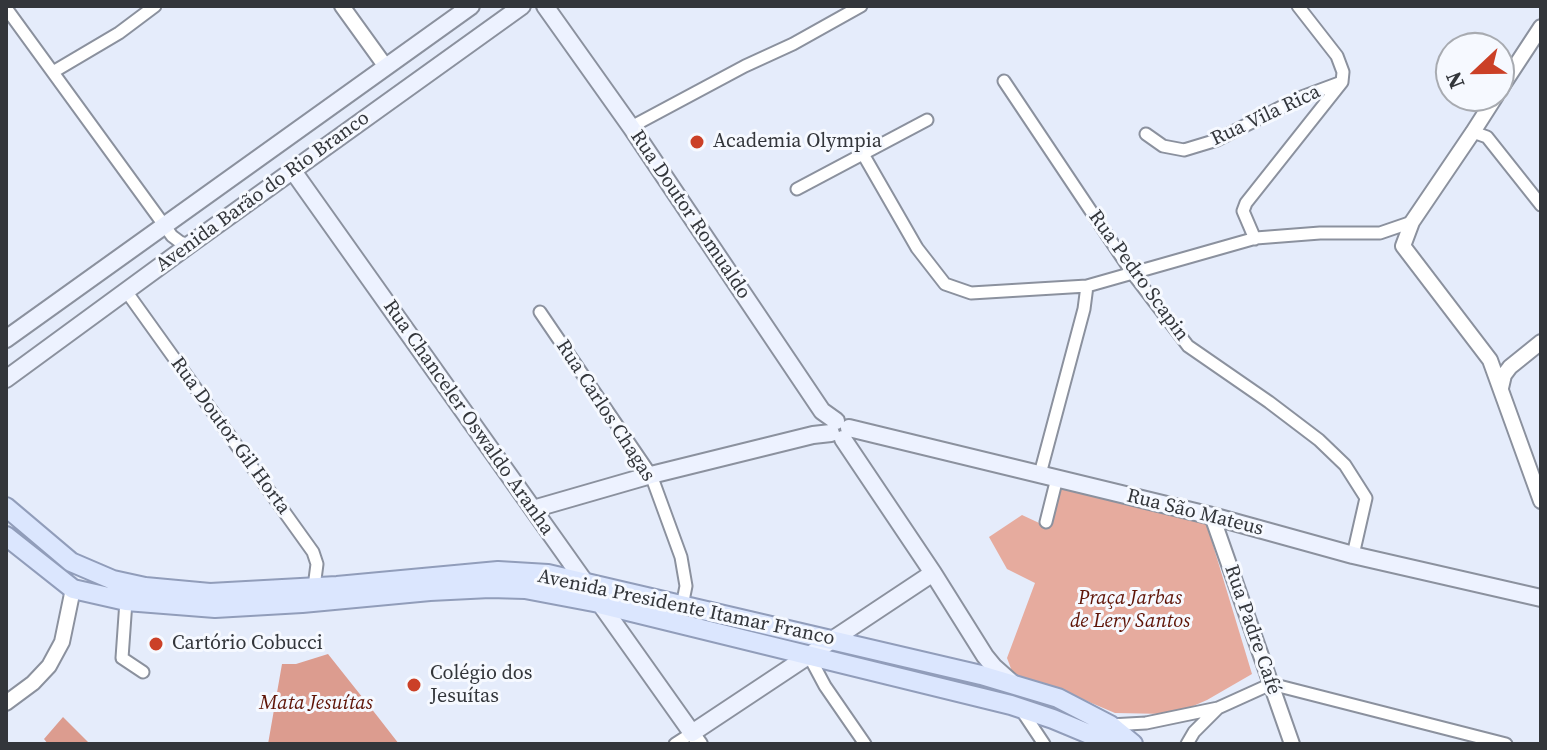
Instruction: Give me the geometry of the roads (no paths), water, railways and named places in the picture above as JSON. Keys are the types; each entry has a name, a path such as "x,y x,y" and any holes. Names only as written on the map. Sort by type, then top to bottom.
{"main road":[{"name":"Avenida Barão do Rio Branco","path":"6,339 471,6"},
{"name":"Avenida Barão do Rio Branco","path":"6,379 522,6"},
{"name":"Rua Doutor Romualdo","path":"545,6 836,427 985,656 1013,684"},
{"name":"Rua Chanceler Oswaldo Aranha","path":"293,171 696,739"},
{"name":"Rua São Mateus","path":"533,509 836,427 1049,476 1353,555 1541,598"},
{"name":"Avenida Presidente Itamar Franco","path":"6,507 71,562 113,580 175,591 210,593 498,571 548,574 1013,684 1058,698 1110,725 1133,744"},
{"name":"Avenida Presidente Itamar Franco","path":"6,536 73,589 126,601 215,608 430,591 525,589 599,603 1020,707 1113,744"},
{"path":"696,739 809,656 933,573"},
{"path":"73,589 86,583 161,594 175,591"},
{"path":"834,640 839,662"}],"street":[{"path":"53,72 119,33 155,6"},
{"path":"342,6 386,67"},
{"path":"631,127 861,6"},
{"path":"1255,239 1243,211 1246,203 1342,82 1343,72 1337,56 1298,6"},
{"path":"6,8 164,226 180,242 189,245"},
{"path":"1515,67 1541,27"},
{"name":"Rua Pedro Scapin","path":"1004,81 1133,274 1188,346 1269,402 1319,440 1345,465 1366,498 1353,555"},
{"name":"Rua Vila Rica","path":"1146,134 1163,146 1184,150 1217,140 1299,98 1342,82"},
{"path":"1403,246 1412,222 1486,112"},
{"path":"797,189 927,120"},
{"path":"1473,132 1487,137 1541,205"},
{"path":"863,154 917,248 945,284 971,293 1087,286 1255,239 1320,233 1380,233 1412,222"},
{"path":"1380,233 1403,246 1490,360 1496,366 1510,367"},
{"path":"1046,522 1049,476 1087,286"},
{"name":"Rua Doutor Gil Horta","path":"126,291 313,552 317,564 314,587"},
{"name":"Rua Carlos Chagas","path":"540,312 651,475 681,557 686,586 682,606"},
{"path":"1501,388 1510,367 1541,342"},
{"path":"1490,360 1541,501"},
{"name":"Rua Padre Café","path":"1212,516 1292,744"},
{"path":"6,703 33,683 49,666 62,642 73,589"},
{"path":"126,601 122,658 143,672"},
{"path":"809,656 825,686 865,744"},
{"path":"981,675 985,656"},
{"path":"825,686 829,668 839,662"},
{"path":"1110,725 1146,723 1218,708 1271,684 1506,744"},
{"path":"1020,707 1044,744"},
{"path":"1187,744 1194,732 1218,708"},
{"path":"675,744 696,739"}],"place":[{"name":"Academia Olympia","path":"697,142"},
{"name":"Cartório Cobucci","path":"156,644"},
{"name":"Colégio dos Jesuítas","path":"414,685"}],"park label":[{"name":"Praça Jarbas de Lery Santos","path":"1130,610"},
{"name":"Mata Jesuítas","path":"316,704"}]}
